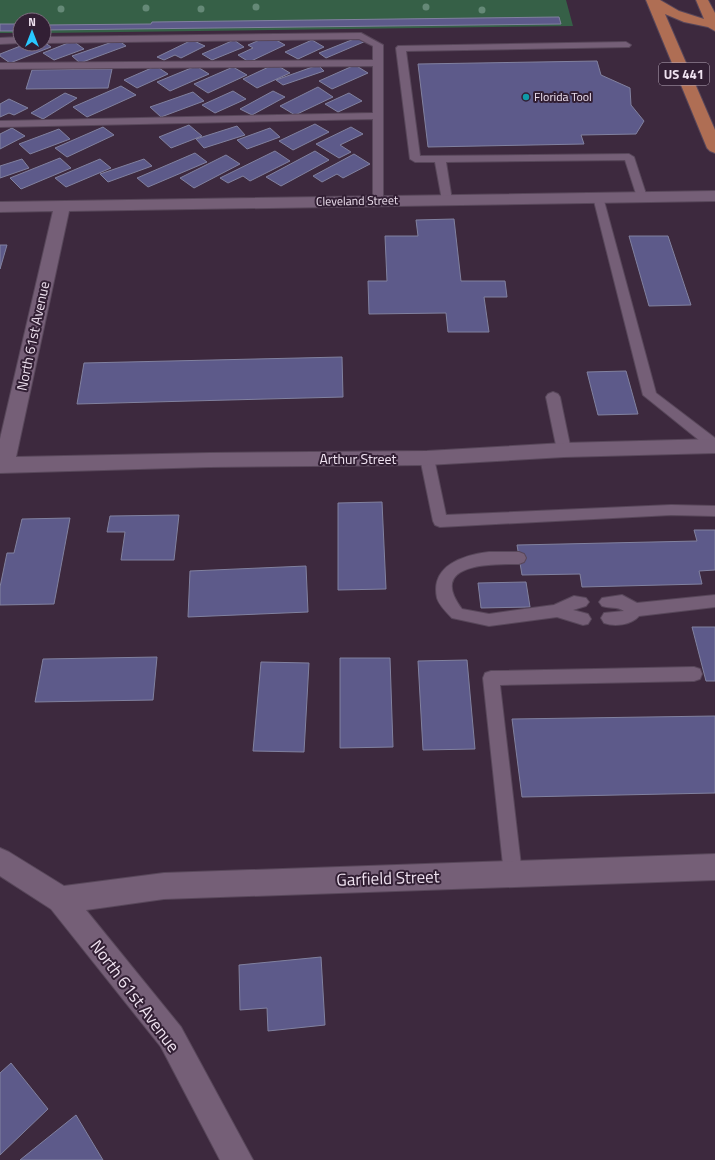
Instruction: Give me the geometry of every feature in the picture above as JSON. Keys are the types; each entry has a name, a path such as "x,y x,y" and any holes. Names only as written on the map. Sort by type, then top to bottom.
{"main road":[{"path":"652,0 667,11 680,17 714,25"},
{"name":"US 441","path":"652,0 715,148"},
{"path":"702,0 714,25"}],"street":[{"name":"Cleveland Street","path":"0,207 715,196"},
{"name":"North 61st Avenue","path":"2,465 62,206"},
{"name":"Arthur Street","path":"2,465 209,460 427,458 564,450 715,445"},
{"name":"North 61st Avenue","path":"0,861 61,900 171,1037 238,1160"},
{"name":"Garfield Street","path":"61,900 164,886 715,867"}],"lane":[{"path":"52,40 361,36 378,45 378,201"},
{"path":"0,41 12,40"},
{"path":"626,45 402,48 415,158 629,158 642,197"},
{"path":"0,66 378,64"},
{"path":"0,124 378,116"},
{"path":"440,158 447,200"},
{"path":"598,197 650,395 715,445"},
{"path":"553,397 564,450"},
{"path":"427,458 440,521 671,510 715,511"},
{"path":"519,558 488,558 471,560 453,568 446,580 445,598 457,614 490,620 557,611 574,602 581,602"},
{"path":"607,602 622,602 636,610 715,601"},
{"path":"609,618 629,617 636,610"},
{"path":"557,611 583,619"},
{"path":"512,874 491,678 694,674"}],"green space":[{"path":"0,0 566,0 573,26 52,33 52,12 12,12 12,33 0,33"}],"building":[{"path":"559,17 561,24 52,30 52,25 151,24 152,22"},
{"path":"0,24 12,24 12,31 0,31"},
{"path":"269,36 285,45 249,62 238,55 253,48 248,45"},
{"path":"359,37 366,41 326,58 319,53"},
{"path":"118,40 126,46 80,63 72,56"},
{"path":"192,40 205,46 181,58 175,55 164,60 157,57"},
{"path":"234,40 244,47 212,60 202,54"},
{"path":"312,40 324,47 298,59 285,52"},
{"path":"73,41 84,49 54,60 43,53 52,52 52,49"},
{"path":"12,49 12,52 38,52 10,63 0,56 0,54"},
{"name":"Florida Tool","path":"597,61 601,75 630,88 631,105 644,121 636,134 581,135 584,144 428,147 418,64"},
{"path":"275,64 290,73 257,88 243,79"},
{"path":"318,65 324,71 283,85 276,80"},
{"path":"355,65 368,73 332,89 319,81"},
{"path":"156,66 168,74 137,88 124,80"},
{"path":"196,66 209,74 170,91 157,82"},
{"path":"233,67 247,75 208,93 194,84"},
{"path":"112,69 108,88 26,89 32,70"},
{"path":"121,86 136,95 87,117 73,107"},
{"path":"318,87 333,97 295,115 280,106"},
{"path":"233,91 246,99 215,113 202,105"},
{"path":"273,91 285,97 252,115 240,109"},
{"path":"193,92 204,101 161,117 150,107"},
{"path":"65,93 77,98 43,119 31,113"},
{"path":"349,93 362,101 338,112 325,104"},
{"path":"9,99 28,108 14,115 9,113 0,117 0,104"},
{"path":"315,124 329,132 293,150 279,141"},
{"path":"189,125 202,136 171,148 159,137"},
{"path":"237,126 245,135 204,148 196,139"},
{"path":"103,127 114,135 67,157 55,148"},
{"path":"351,127 363,134 340,145 351,152 339,158 316,144"},
{"path":"12,128 25,136 0,149 0,134"},
{"path":"270,128 280,137 247,149 237,140"},
{"path":"59,129 70,139 30,154 19,144"},
{"path":"275,151 290,161 250,181 243,176 228,183 220,178"},
{"path":"315,151 329,160 281,186 266,177"},
{"path":"195,153 207,162 148,187 137,178"},
{"path":"354,154 370,164 343,178 337,174 322,182 313,176"},
{"path":"226,155 240,164 194,188 180,178"},
{"path":"60,158 71,168 21,189 10,178"},
{"path":"22,159 29,168 0,178 0,166"},
{"path":"100,159 111,168 66,187 55,178"},
{"path":"144,159 152,166 108,182 100,174"},
{"path":"454,219 461,281 505,281 507,297 484,297 489,332 448,332 446,313 369,314 368,281 387,281 385,236 418,236 416,220"},
{"path":"629,236 668,236 691,305 649,306"},
{"path":"0,245 7,245 0,269"},
{"path":"342,357 343,397 77,404 84,363"},
{"path":"626,371 638,414 598,415 587,372"},
{"path":"382,502 386,589 338,590 338,503"},
{"path":"179,515 174,560 121,560 125,532 107,532 110,516"},
{"path":"70,518 54,604 0,605 0,587 7,553 14,553 22,519"},
{"path":"694,530 715,530 715,570 699,571 702,584 582,587 580,574 522,575 517,545 697,541"},
{"path":"306,566 308,612 188,617 190,571"},
{"path":"526,582 530,607 481,608 478,583"},
{"path":"692,627 715,627 715,681 706,681"},
{"path":"157,657 153,700 35,702 43,659"},
{"path":"340,658 390,658 393,747 340,748"},
{"path":"467,660 475,749 423,750 418,661"},
{"path":"261,662 309,663 304,752 253,751"},
{"path":"715,716 715,793 522,797 512,719"},
{"path":"321,957 325,1025 268,1031 267,1008 240,1010 239,965"},
{"path":"11,1063 48,1109 0,1155 0,1073"},
{"path":"76,1115 103,1160 20,1160"}],"place":[{"name":"Florida Tool","path":"526,97"}]}
